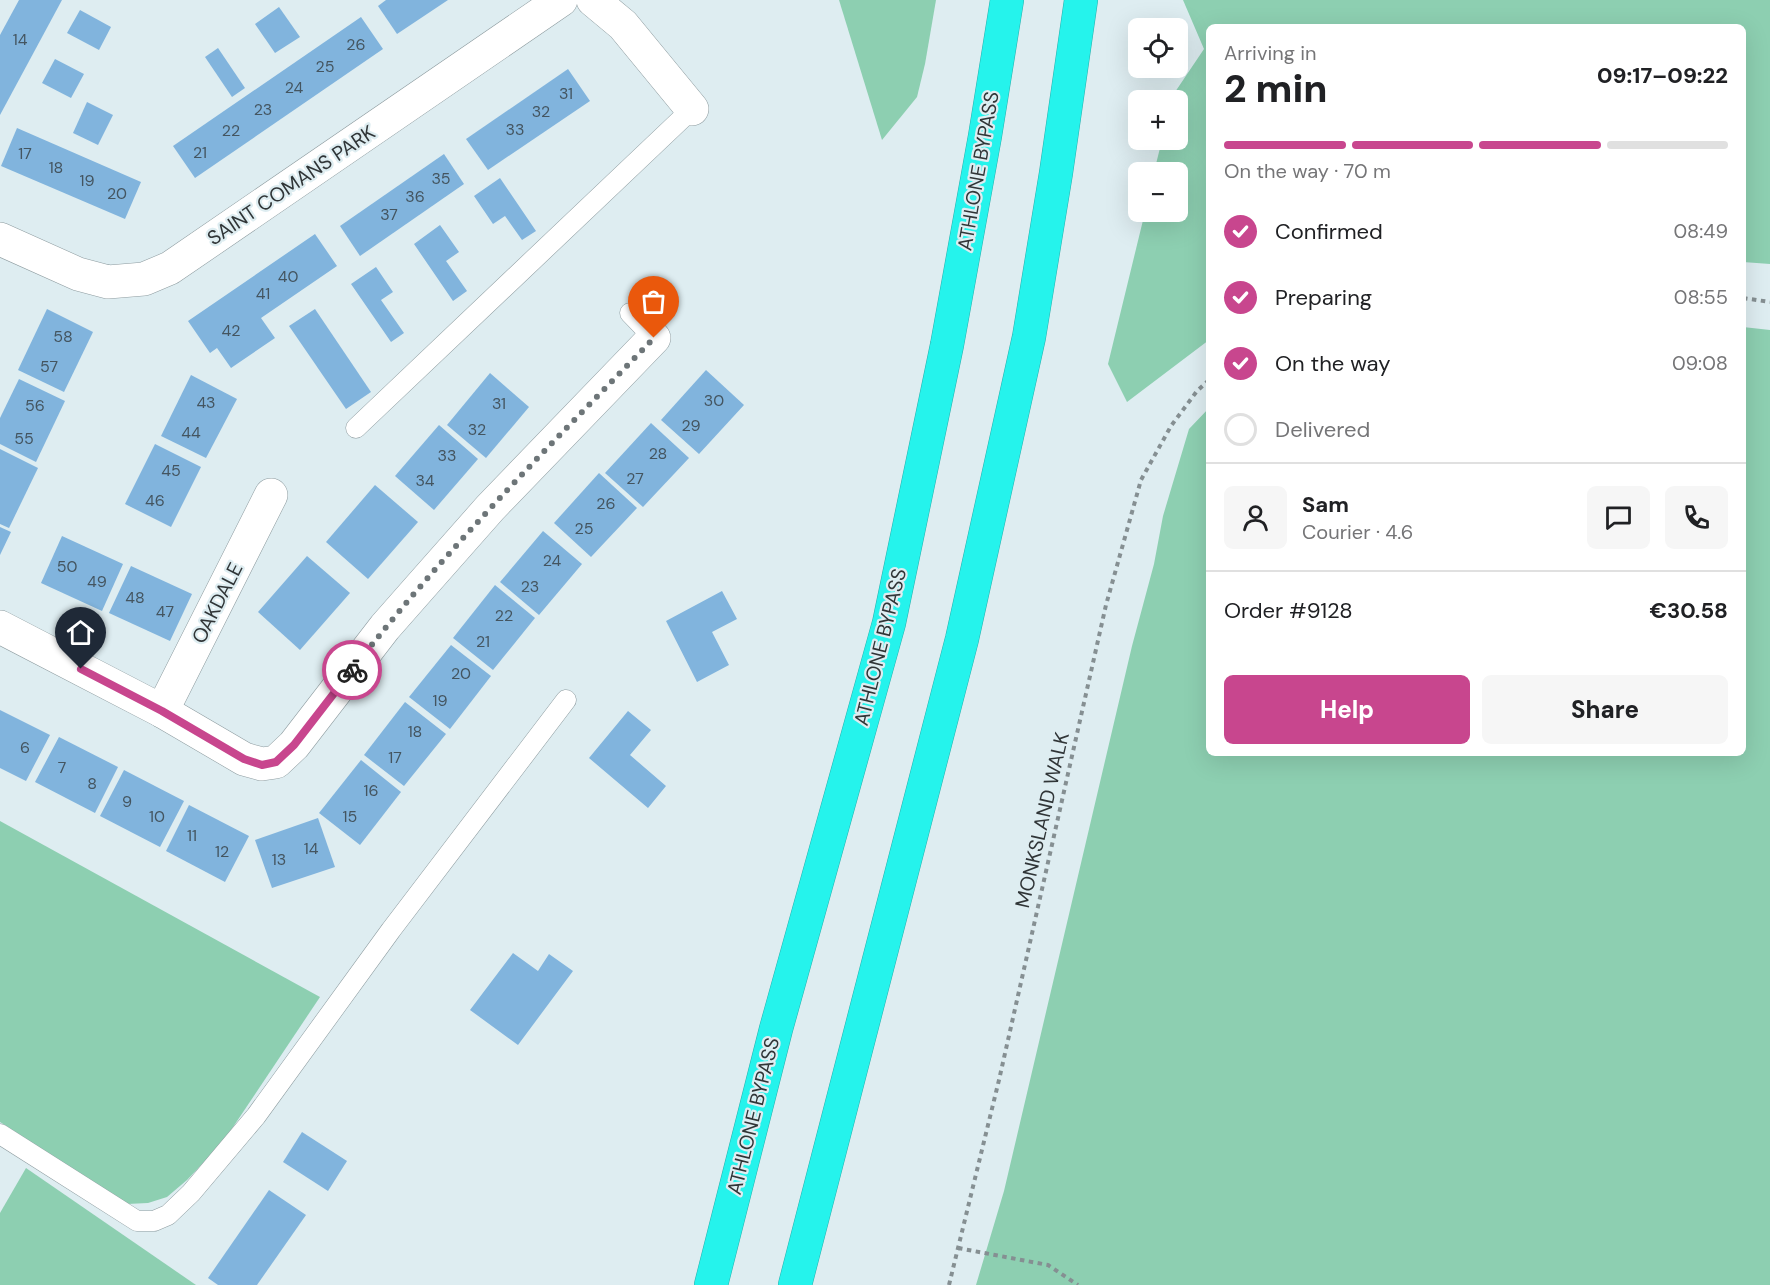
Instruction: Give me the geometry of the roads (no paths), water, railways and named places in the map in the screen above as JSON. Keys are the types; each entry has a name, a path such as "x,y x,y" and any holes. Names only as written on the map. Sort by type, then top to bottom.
{"highway":[{"name":"ATHLONE BYPASS","path":"711,1285 776,1029 889,623 947,345 1007,0"},
{"path":"795,1285 970,604 1029,337 1081,0"}],"street":[{"name":"SAINT COMANS PARK","path":"0,239 78,274 108,282 144,279 170,268 561,0"},
{"path":"593,0 623,25 692,109"},
{"path":"0,627 162,711 244,759 262,765 276,762 294,745 385,627 490,508 654,338"},
{"name":"OAKDALE","path":"162,711 271,495"}],"lane":[{"path":"356,428 692,109"},
{"path":"630,313 654,338"},
{"path":"0,1134 137,1221 154,1221 168,1215 191,1193 256,1116 391,930 566,700"}]}
